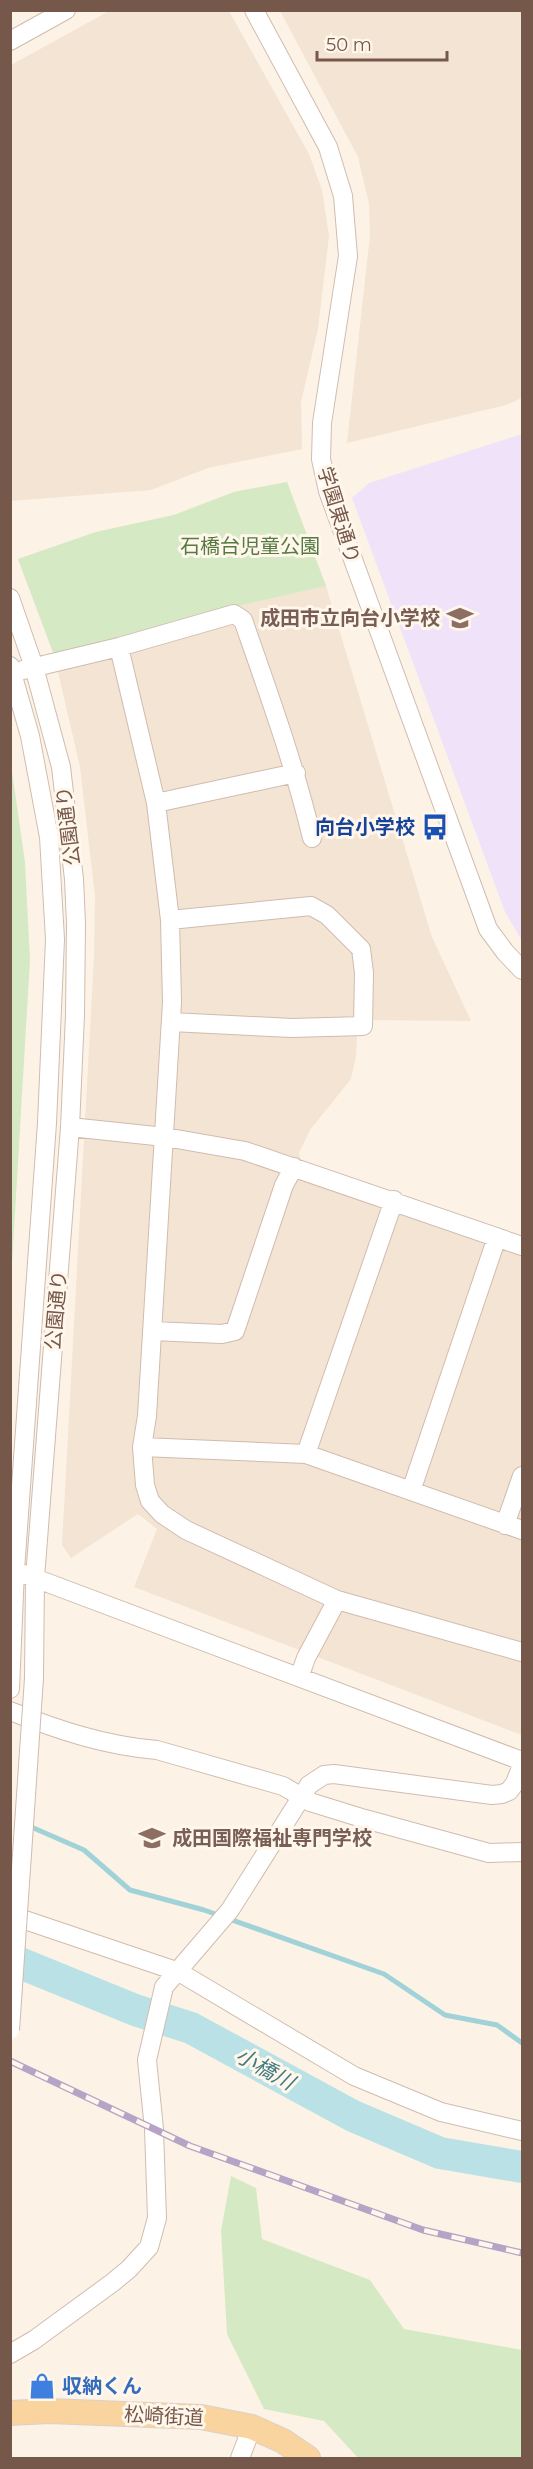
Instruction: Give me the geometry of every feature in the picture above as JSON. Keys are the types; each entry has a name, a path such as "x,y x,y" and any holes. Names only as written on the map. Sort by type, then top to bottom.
{"main road":[{"name":"松崎街道","path":"10,2413 49,2411 201,2417 252,2427 283,2441 308,2458"}],"street":[{"path":"10,42 66,10"},
{"name":"学園東通り","path":"254,10 328,147 343,196 348,256 322,423 321,459 328,491 488,929 522,970"},
{"name":"公園通り","path":"10,598 34,667 61,766 74,879 75,1015 70,1127 34,1578 34,1678 10,2030"},
{"path":"12,669 34,667 118,647 234,614 243,620 296,773 312,838"},
{"path":"118,647 156,803 170,920 171,1022 165,1137 147,1416 141,1447 144,1485 150,1501 162,1514 186,1530 337,1599 522,1652"},
{"name":"公園通り","path":"10,1689 13,1569 42,1205 55,939 49,837 30,736 12,669"},
{"path":"156,803 296,773"},
{"path":"170,920 311,906 327,915 360,950 364,973 363,1026 292,1028 171,1022"},
{"path":"70,1127 165,1137 245,1151 394,1200 522,1246"},
{"path":"152,1331 222,1335 235,1331 284,1185 294,1167"},
{"path":"306,1454 394,1200"},
{"path":"411,1491 497,1237"},
{"path":"141,1447 306,1454 514,1527 522,1476"},
{"path":"10,2354 34,2340 112,2283 129,2269 149,2247 157,2218 154,2129 147,2060 164,1987 224,1917 302,1796 315,1780 324,1775 334,1774 470,1793 502,1794 509,1791 515,1783 522,1763 300,1675 13,1569"},
{"path":"300,1675 306,1658 337,1599"},
{"path":"10,1711 60,1731 136,1749 157,1750 283,1786 310,1802 365,1819 489,1852 522,1852"},
{"path":"10,1915 179,1972 354,2076 441,2112 522,2131"},
{"path":"240,2458 252,2427"}],"shaded area":[{"path":"109,11 229,11 309,154 322,190 329,236 318,329 301,402 302,449 208,468 151,490 11,501 11,65"},
{"path":"280,11 522,11 522,398 506,405 347,443 370,235 369,204 358,157"},
{"name":"成田市立向台小学校","path":"522,434 522,941 505,912 352,498 369,483"},
{"path":"287,482 326,586 432,937 471,1021 358,1020 356,1056 351,1079 310,1130 299,1153 304,1179 522,1255 522,1735 134,1587 157,1529 138,1514 71,1558 62,1545 94,956 95,896 80,767 54,655 18,559 96,532 174,515 234,492"}],"green space":[{"name":"石橋台児童公園","path":"287,482 326,586 211,612 54,655 18,559 96,532 174,515 234,492"},
{"path":"11,764 25,862 30,960 11,1281"},
{"path":"231,2176 256,2188 262,2239 370,2280 404,2329 522,2350 522,2458 358,2458 324,2421 264,2409 227,2334 221,2231"}],"waterway":[{"path":"29,1826 84,1850 130,1890 204,1910 384,1974 445,2015 497,2025 522,2043"},
{"name":"小橋川","path":"10,1959 135,2010 191,2028 353,2116 440,2153 522,2167"}],"railway":[{"path":"10,2061 190,2146 423,2230 522,2253"}],"place":[{"name":"成田市立向台小学校","path":"460,618"},
{"name":"向台小学校","path":"435,827"},
{"name":"成田国際福祉専門学校","path":"152,1838"},
{"name":"収納くん","path":"42,2386"}]}
